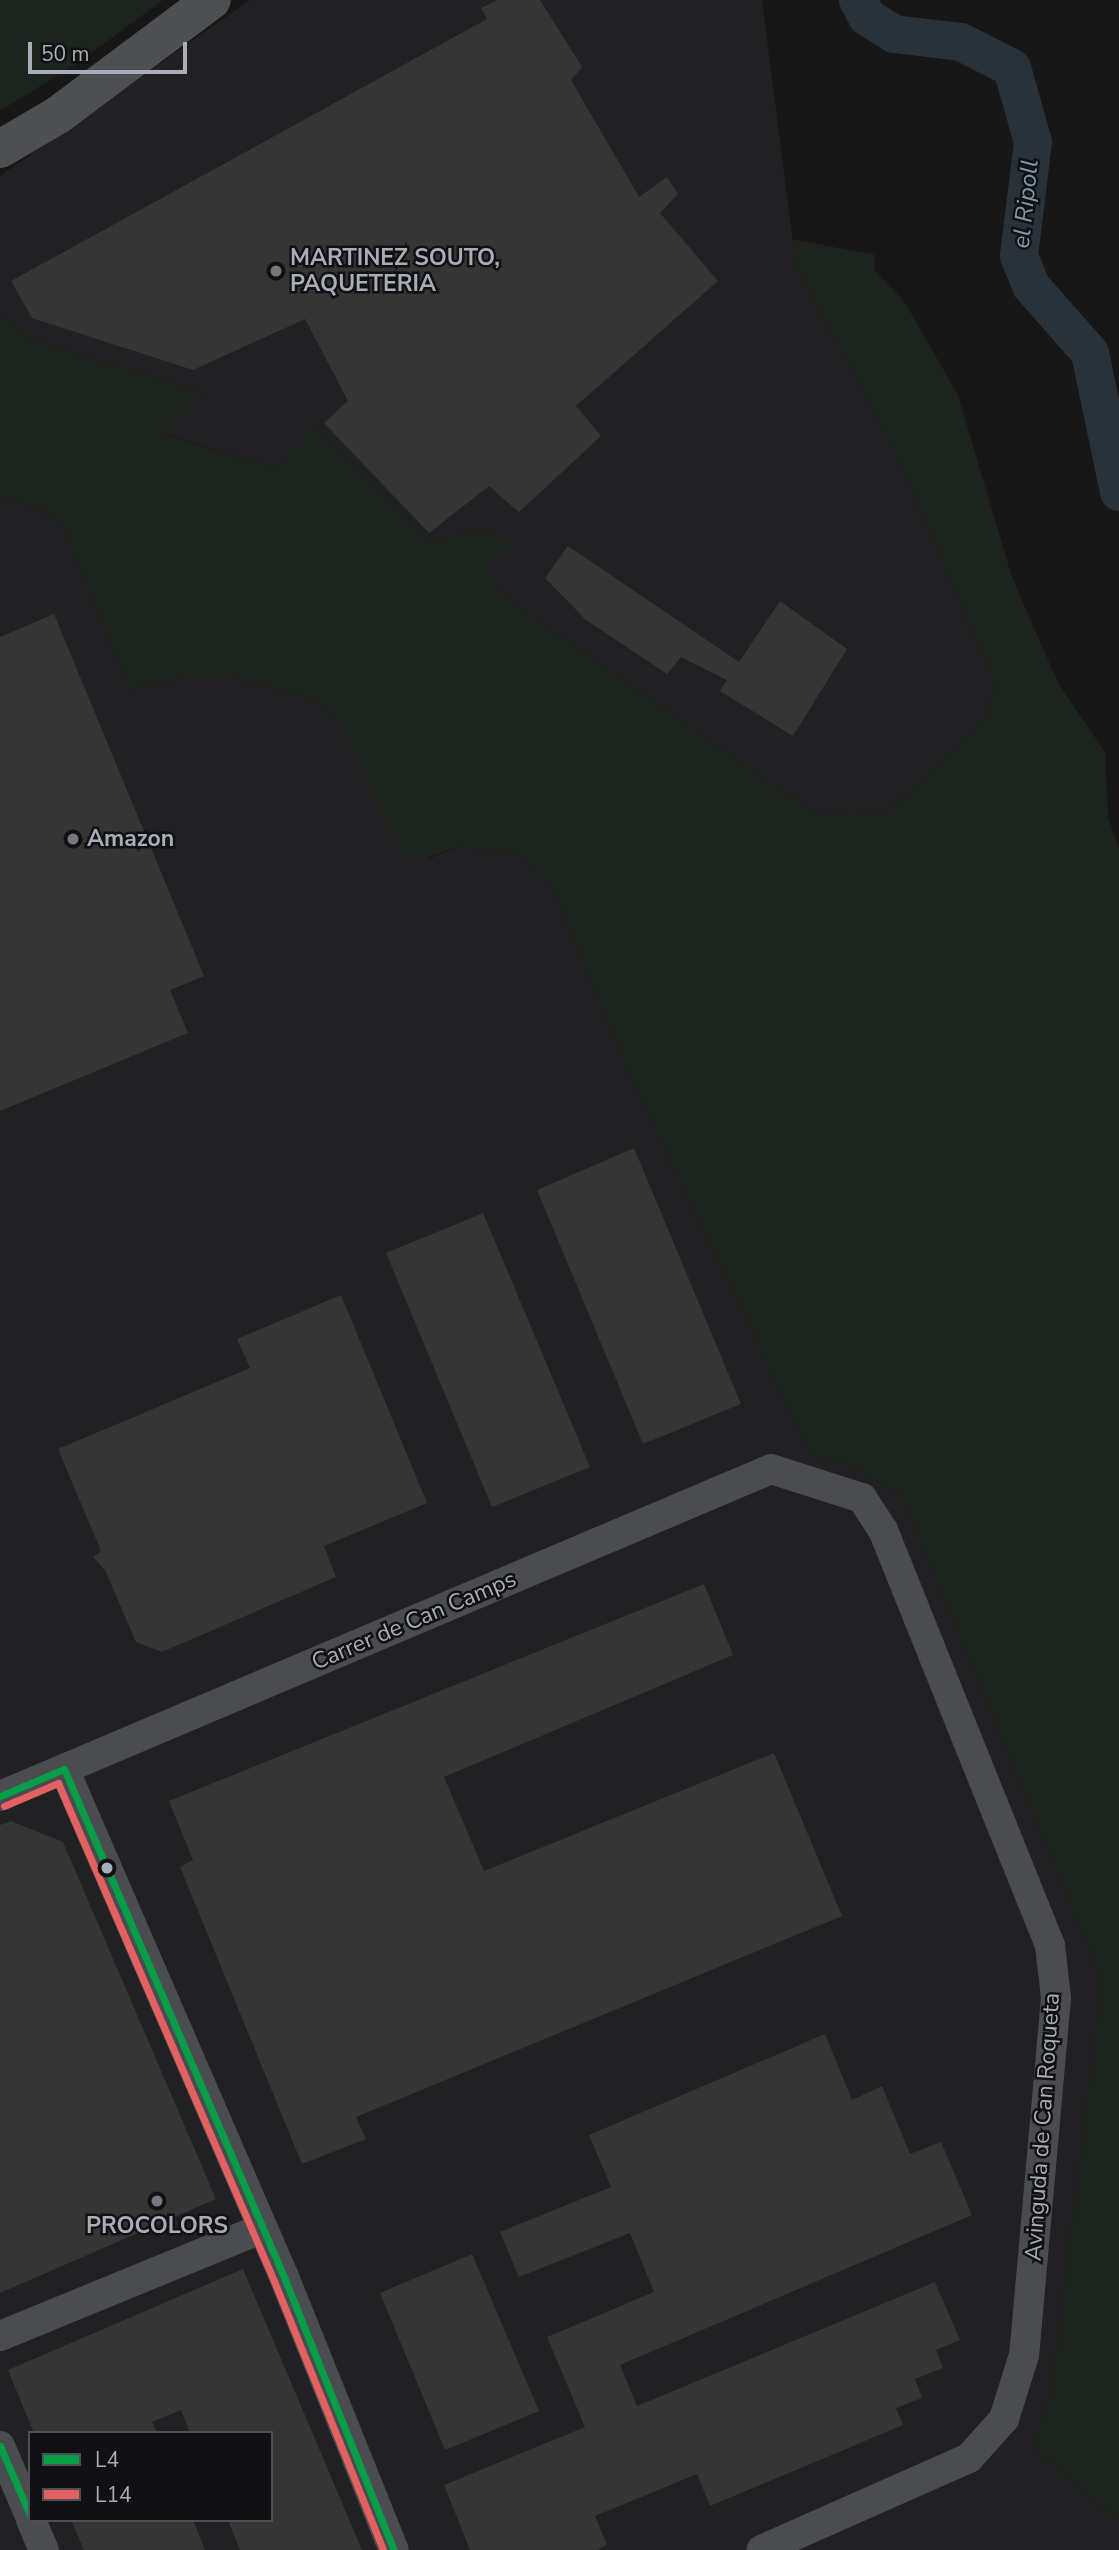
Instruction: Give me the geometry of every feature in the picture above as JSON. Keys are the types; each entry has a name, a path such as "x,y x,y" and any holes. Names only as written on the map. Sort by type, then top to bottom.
{"main road":[{"path":"0,149 58,115 212,0"}],"street":[{"name":"Carrer de Can Camps","path":"0,1796 771,1469 831,1484"},
{"name":"Avinguda de Can Roqueta","path":"761,2550 969,2458 1004,2419 1024,2354 1056,1998 1050,1945 1037,1907 883,1530 862,1498 831,1484"},
{"path":"64,1769 263,2228 394,2550"},
{"path":"0,2336 263,2228"},
{"path":"0,2446 28,2511"},
{"path":"33,2522 44,2550"}],"shaded area":[{"path":"0,0 163,0 82,60 0,111"},
{"path":"250,0 762,0 796,266 895,450 995,684 985,719 886,814 823,816 771,784 501,594 486,562 513,545 481,529 429,542 316,427 277,469 163,433 204,393 31,339 0,316 0,176"},
{"path":"792,239 875,255 874,270 904,301 958,395 1012,577 1059,685 1105,752 1108,817 1119,849 1119,2521 1034,2448 1052,2385 1102,1980 902,1496 851,1466 810,1453 634,1084 550,882 530,873 533,866 518,856 491,850 458,847 418,861 402,857 339,720 313,699 231,677 188,677 130,689 62,525 42,510 0,495 0,316 31,339 204,393 164,434 277,469 315,426 429,542 481,529 514,545 487,562 501,594 771,784 823,816 886,814 985,719 995,684 895,450 796,266"},
{"path":"0,495 42,510 62,525 130,689 188,677 231,677 313,699 339,720 428,859 458,847 491,850 518,856 533,866 531,873 550,882 634,1084 810,1453 851,1466 902,1496 1102,1980 1052,2385 1034,2448 1119,2521 1119,2550 0,2550"}],"building":[{"path":"498,0 540,0 582,67 571,80 639,197 667,177 678,194 660,213 718,281 576,406 601,436 519,512 489,486 429,533 324,423 348,401 305,319 193,370 32,318 11,281 487,19 481,8"},
{"path":"568,546 739,662 780,601 847,649 793,736 720,691 727,680 681,657 667,674 586,620 545,578"},
{"name":"Amazon","path":"54,614 204,976 170,990 188,1033 0,1111 0,637"},
{"path":"634,1148 741,1404 643,1444 537,1190"},
{"path":"483,1213 590,1467 492,1507 386,1253"},
{"path":"341,1295 427,1503 324,1546 336,1577 162,1652 136,1642 105,1570 93,1557 101,1551 58,1449 250,1368 237,1339"},
{"path":"704,1584 733,1655 444,1777 484,1871 774,1753 842,1916 356,2117 366,2139 302,2164 180,1867 193,1860 169,1801"},
{"path":"11,1821 63,1842 216,2199 0,2293 0,1825"},
{"path":"825,2034 852,2100 882,2086 910,2154 941,2142 972,2215 620,2365 637,2406 935,2282 960,2340 936,2350 943,2368 915,2379 922,2398 896,2408 903,2425 710,2506 697,2474 595,2516 607,2545 597,2550 470,2550 444,2485 585,2427 547,2337 654,2292 630,2233 519,2277 500,2232 611,2187 589,2135"},
{"path":"472,2254 539,2411 445,2450 380,2293"},
{"path":"243,2269 362,2550 240,2550 229,2522 273,2522 273,2431 189,2431 181,2410 152,2422 156,2431 33,2431 8,2370"},
{"path":"72,2522 194,2522 205,2550 84,2550"}],"waterway":[{"name":"el Ripoll","path":"858,0 867,17 894,34 961,42 1012,68 1033,142 1019,256 1031,286 1090,353 1119,492"}],"transit line":[{"name":"L4","path":"64,1769 284,2277 394,2550"},
{"name":"L4","path":"0,1796 64,1769"},
{"name":"L14","path":"4,1806 58,1783 274,2281 383,2550"},
{"name":"L4","path":"0,2446 28,2510"}],"place":[{"name":"MARTINEZ SOUTO, PAQUETERIA","path":"276,271"},
{"name":"Amazon","path":"73,839"},
{"name":"PROCOLORS","path":"157,2201"}]}
